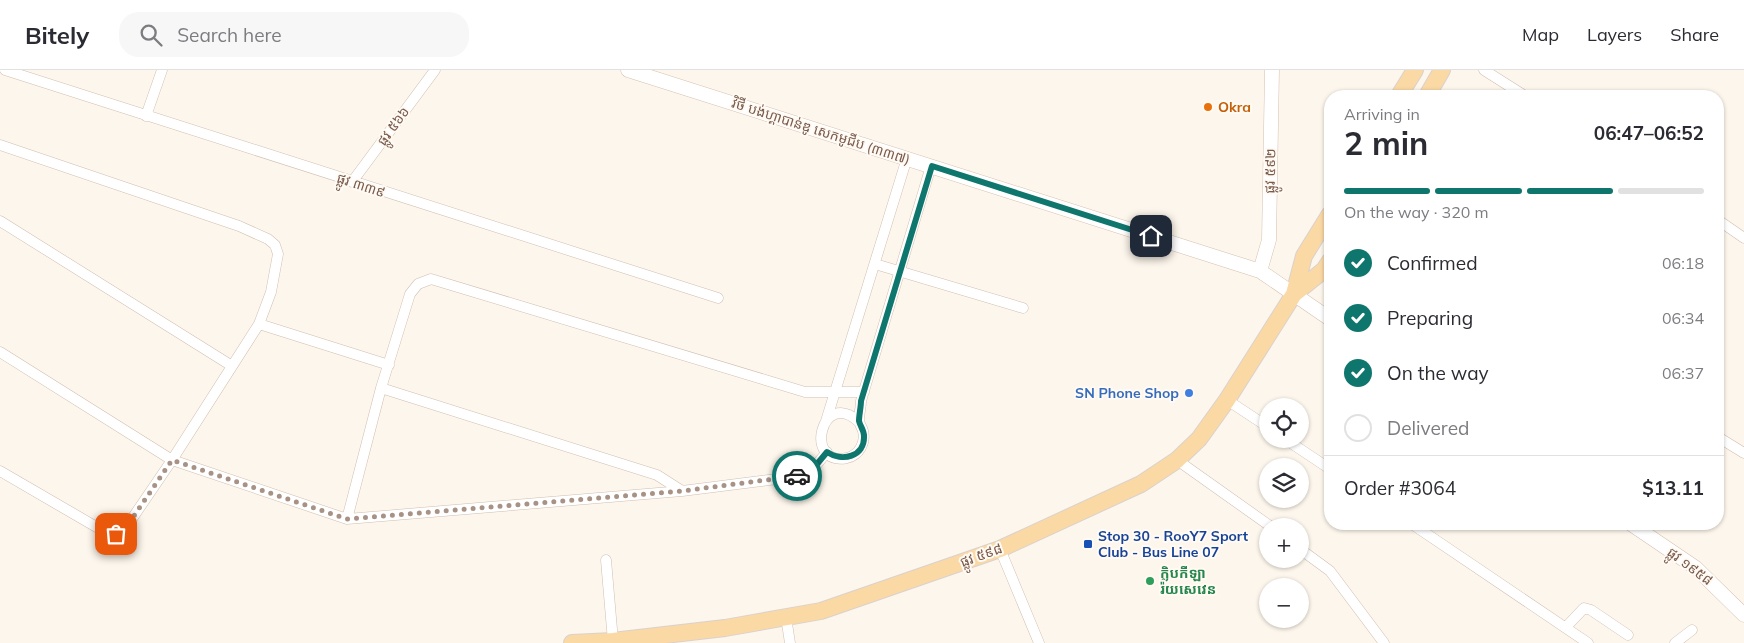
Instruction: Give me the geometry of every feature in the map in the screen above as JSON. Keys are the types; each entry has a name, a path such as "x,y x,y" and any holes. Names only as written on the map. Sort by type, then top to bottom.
{"main road":[{"path":"1403,90 1415,70"},
{"path":"1430,90 1442,70"},
{"name":"ផ្លូវ ៥៩៨","path":"572,643 613,641 725,628 821,611 1000,549 1141,484 1177,460 1199,439 1227,400 1294,294 1304,256 1324,224"},
{"name":"ផ្លូវ ៥៩៨","path":"1294,294 1324,270"}],"street":[{"name":"ផ្លូវ ៣៣៩","path":"5,70 718,298"},
{"path":"146,116 162,70"},
{"name":"ផ្លូវ ៥៦៦","path":"352,182 435,70"},
{"name":"វិថី បង់ហ្គាបាន់ឌូ សេកមូជីប (៣៣៧)","path":"628,70 1260,271 1294,294"},
{"name":"ផ្លូវ ៥៩២","path":"1260,271 1269,240 1272,70"},
{"path":"1484,70 1516,90"},
{"path":"0,145 239,226 268,239 275,245 278,260 271,292 259,324 172,460 125,529 116,534 105,532 0,471"},
{"path":"907,158 836,391 820,433 820,440 827,452 840,458 854,455 863,443 864,436 859,422 864,392 932,166"},
{"path":"0,221 232,366"},
{"path":"1724,224 1744,238"},
{"path":"875,264 1023,308"},
{"path":"347,519 382,388 410,294 418,284 431,279 805,392 864,392"},
{"path":"1294,294 1324,315"},
{"path":"259,324 389,364"},
{"path":"0,352 172,460 347,519 682,491 808,475 827,452"},
{"path":"382,388 657,475 682,491"},
{"path":"1227,400 1259,421"},
{"path":"826,421 843,414 849,415 859,422"},
{"path":"1724,441 1744,453"},
{"path":"1298,448 1324,465"},
{"path":"1177,460 1259,518"},
{"path":"1421,530 1588,643"},
{"name":"ផ្លូវ ១៩៥៨","path":"1639,530 1696,568 1744,615"},
{"path":"1000,549 1039,643"},
{"path":"1309,556 1330,571 1384,643"},
{"path":"606,560 613,641"},
{"path":"1566,627 1584,608 1591,610 1628,635"},
{"path":"786,617 790,643"},
{"path":"1675,643 1692,630"}],"way so far":[{"path":"116,534 125,529 172,460 347,519 682,491 797,476"}],"place":[{"name":"Okra","path":"1208,107"},
{"name":"SN Phone Shop","path":"1189,393"},
{"name":"Stop 30 - RooY7 Sport Club - Bus Line 07","path":"1088,544"},
{"name":"ក្លិបកីឡា រ៉យសេវេន","path":"1150,581"}],"route":[{"path":"797,476 808,475 827,452 833,456 848,458 860,450 864,436 859,422 861,401 932,166 1151,236"}]}
